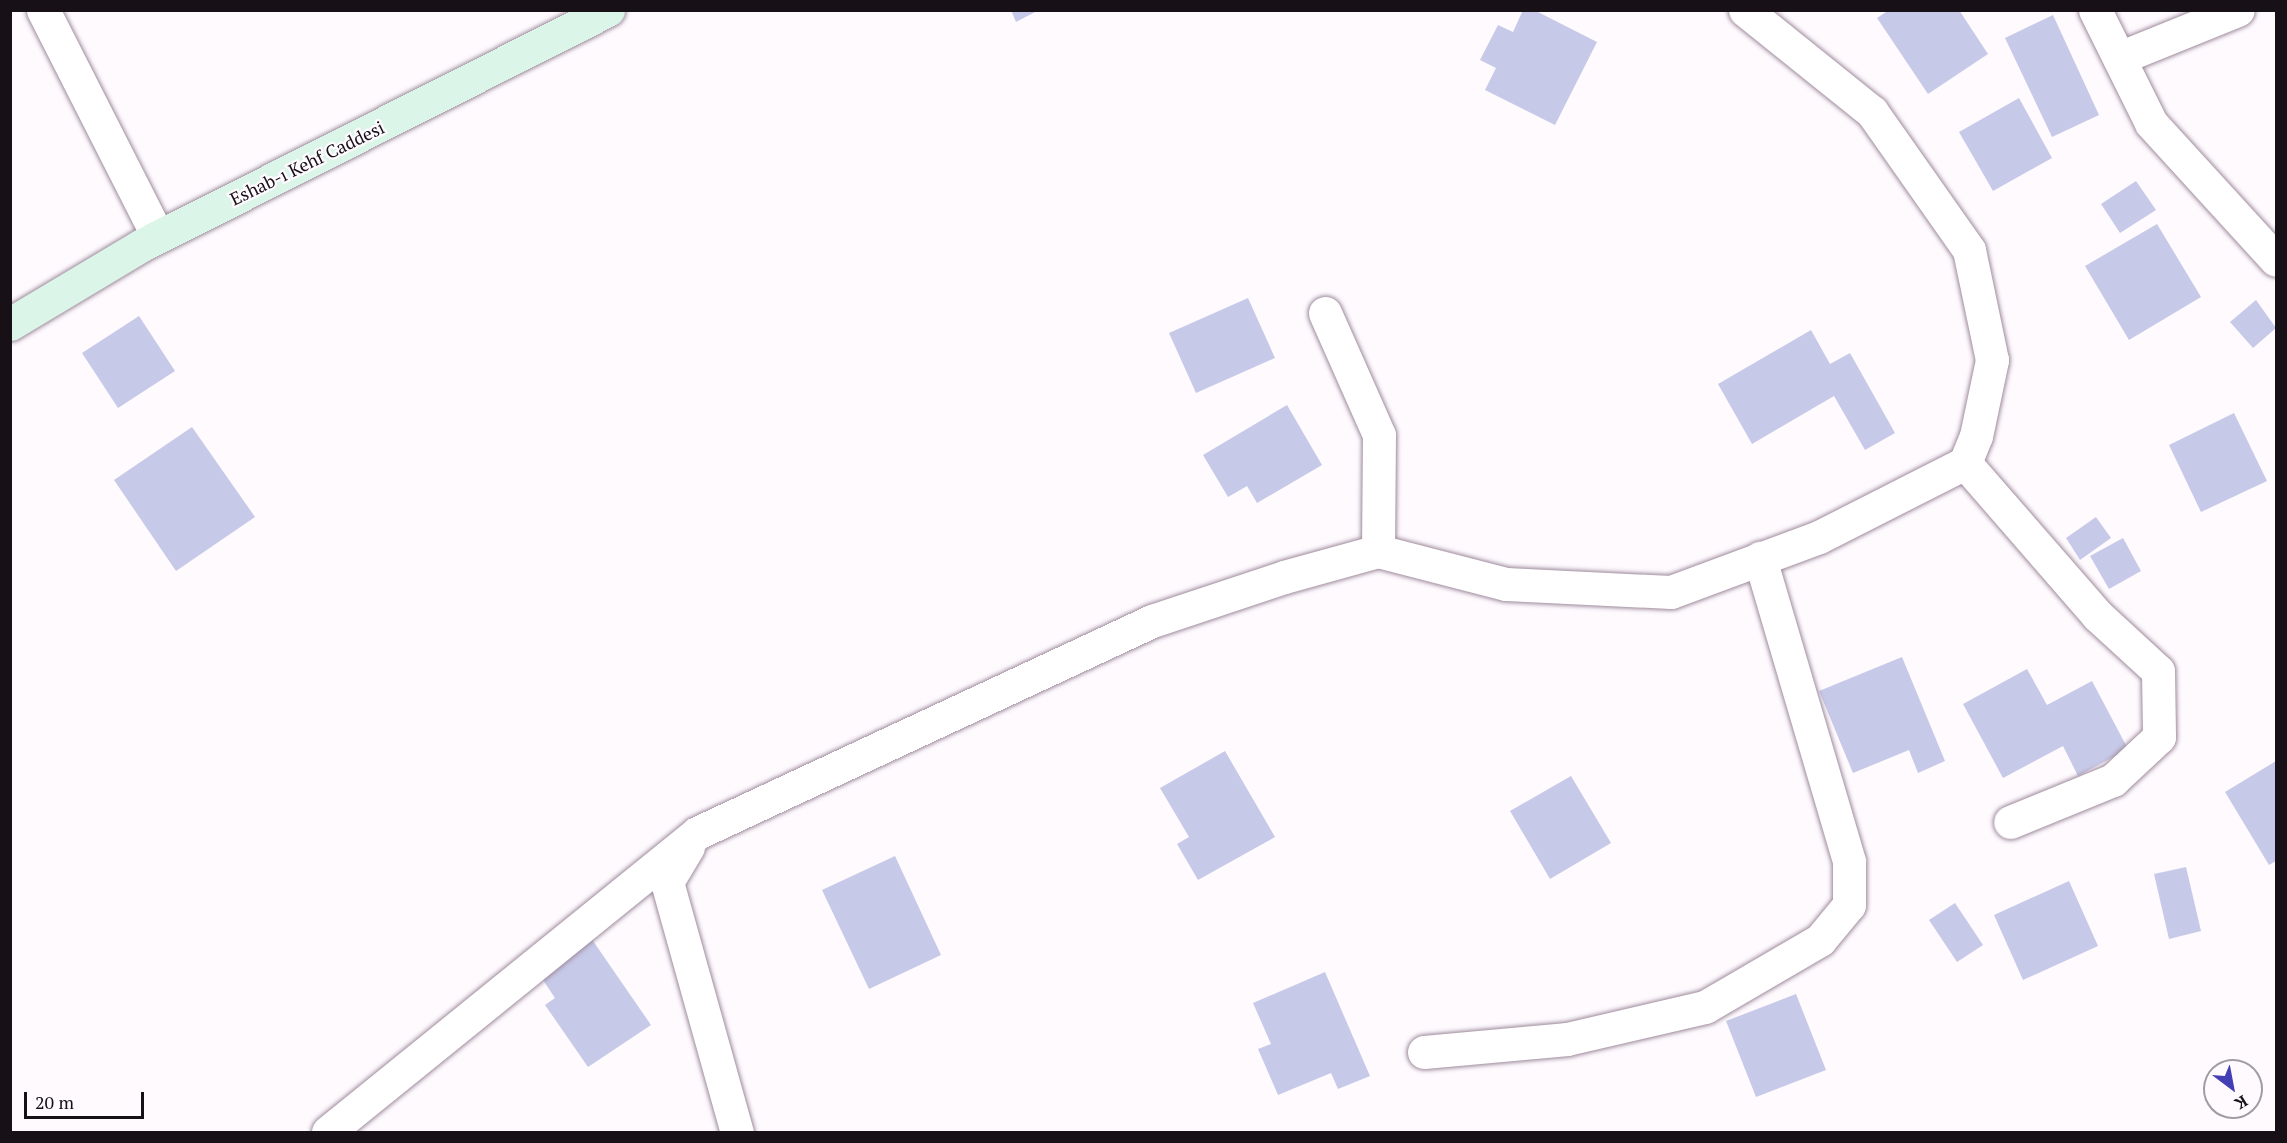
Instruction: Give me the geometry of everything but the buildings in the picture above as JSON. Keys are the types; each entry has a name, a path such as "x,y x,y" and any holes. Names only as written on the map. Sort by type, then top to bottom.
{"street":[{"path":"43,10 158,237"},
{"name":"Eshab-ı Kehf Caddesi","path":"10,324 158,237 608,10"},
{"path":"328,1132 697,832 1152,621 1284,577 1378,551 1506,584 1671,592 1819,537 1965,463 1976,436 1992,360 1969,250 1872,112 1745,10"},
{"path":"2095,10 2151,123 2277,260"},
{"path":"2119,58 2238,10"},
{"path":"1325,313 1379,435 1378,551"},
{"path":"1965,463 2097,615 2158,671 2159,737 2113,780 2010,822"},
{"path":"1424,1052 1567,1039 1705,1006 1820,940 1849,905 1849,861 1760,558"},
{"path":"697,832 667,882 737,1132"}]}
